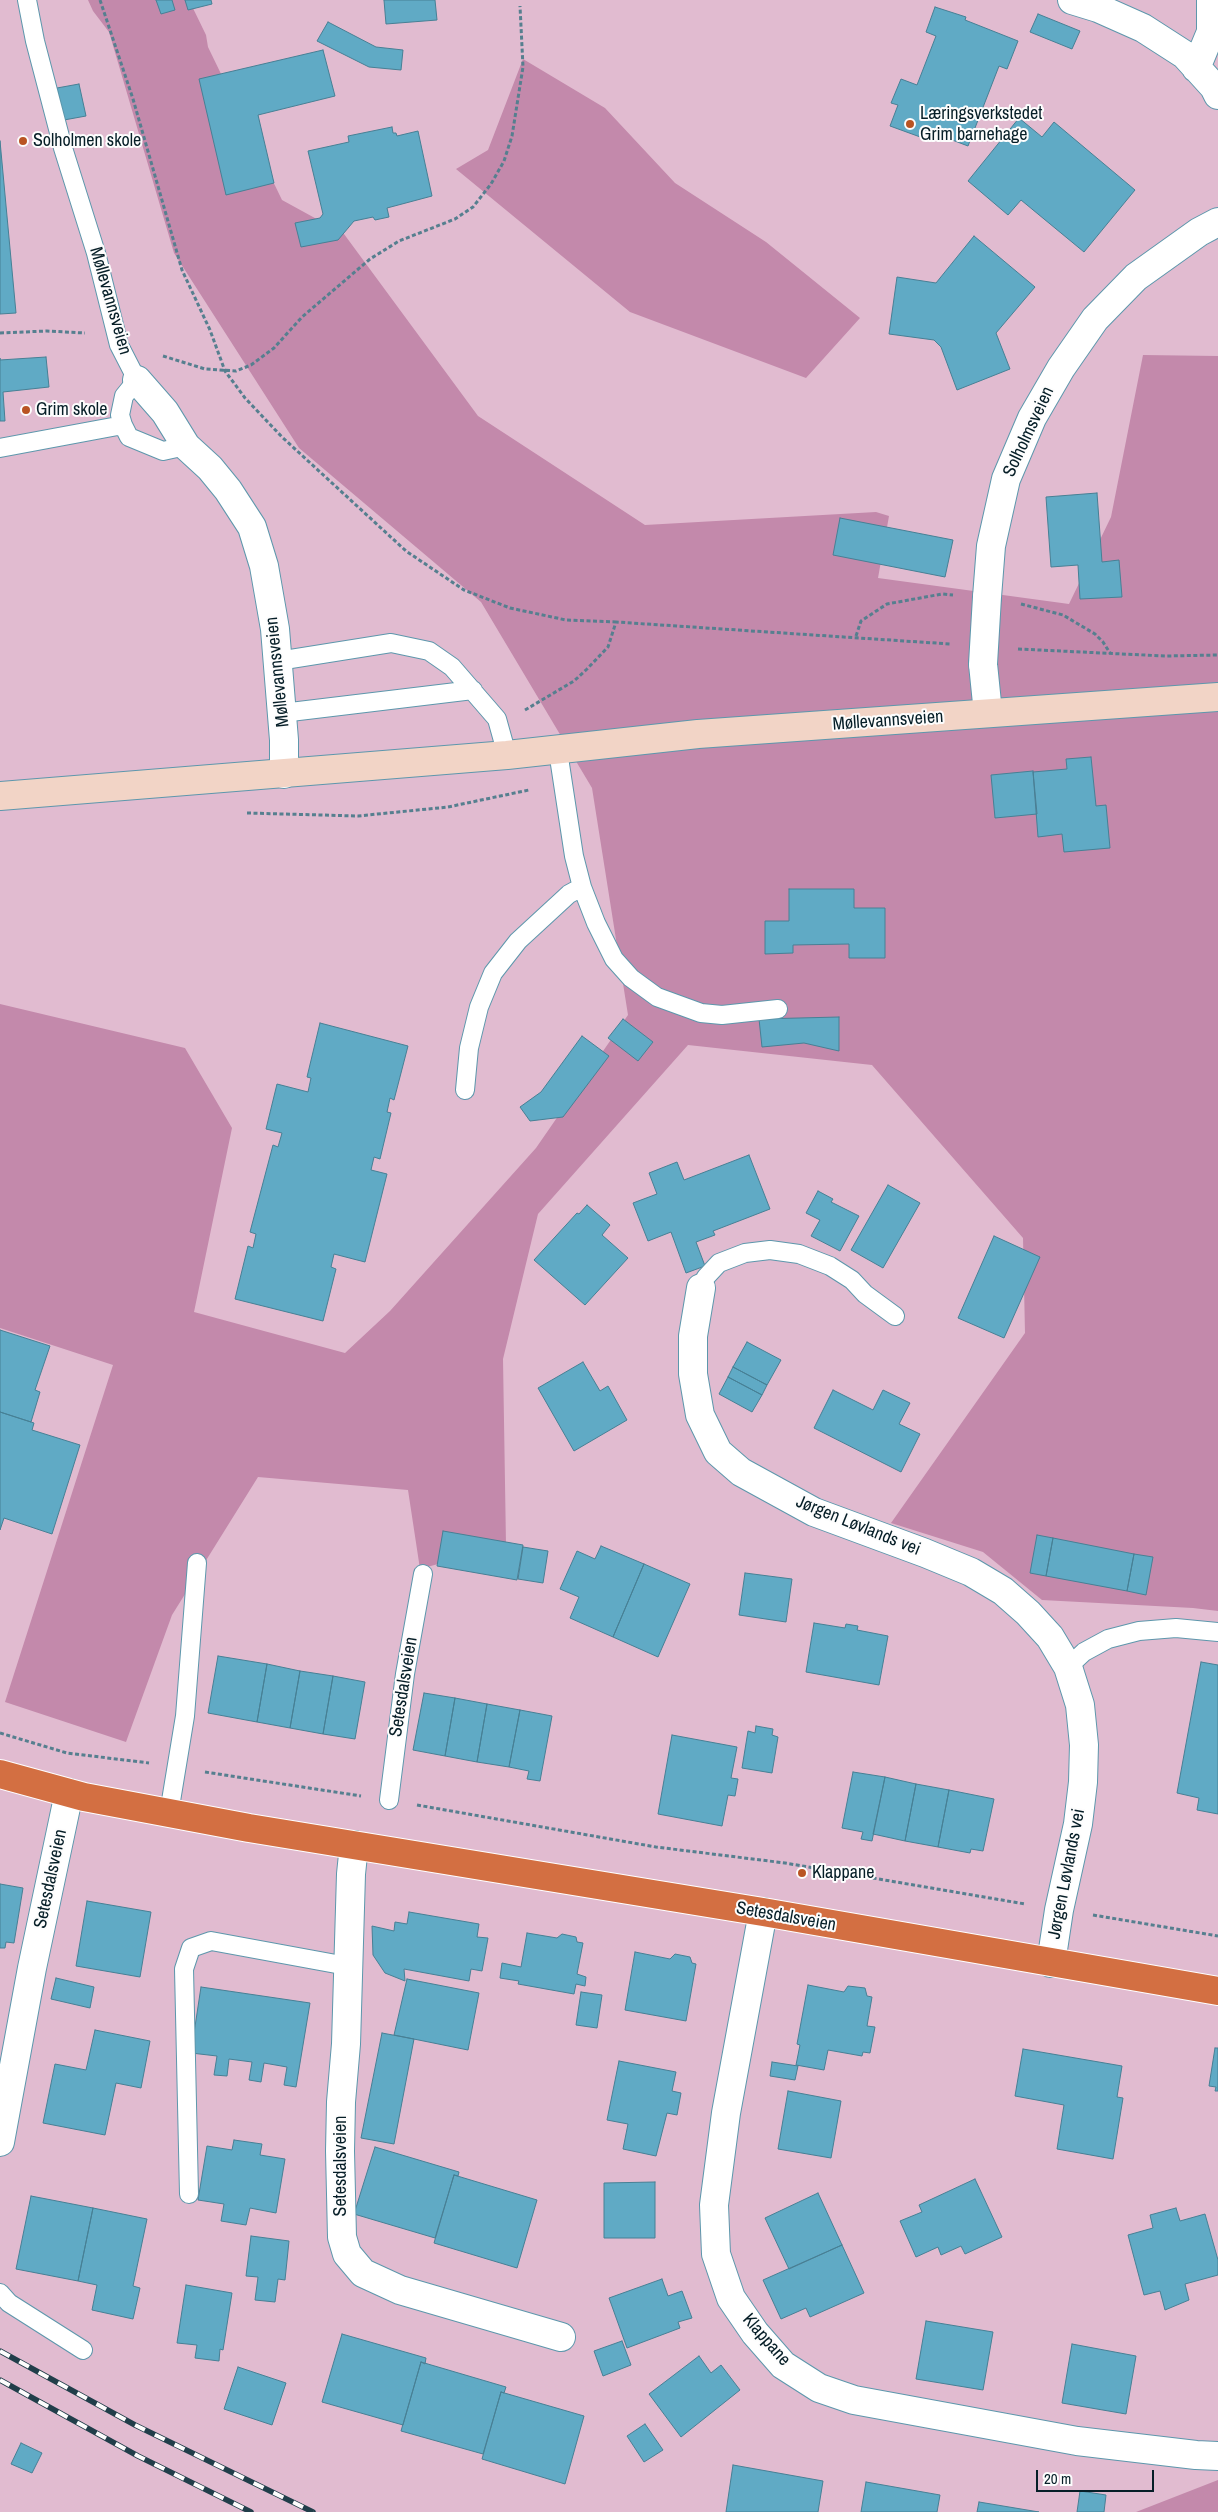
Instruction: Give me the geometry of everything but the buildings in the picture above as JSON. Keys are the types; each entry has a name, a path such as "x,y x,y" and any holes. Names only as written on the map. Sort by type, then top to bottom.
{"highway":[{"name":"Setesdalsveien","path":"9,1777 70,1793 169,1813 763,1912 1218,1992"}],"main road":[{"name":"Møllevannsveien","path":"0,796 558,751 698,734 1218,697"}],"street":[{"path":"1072,0 1098,8 1144,28 1185,55 1214,87 1218,95"},
{"path":"1196,68 1211,32 1211,0"},
{"name":"Solholmsveien","path":"988,713 983,664 991,546 1006,479 1032,418 1061,368 1095,319 1136,277 1198,232 1218,222"},
{"name":"Møllevannsveien","path":"137,380 165,412 186,446 210,468 252,527 264,566 275,629 282,712 284,774"},
{"name":"Jørgen Løvlands vei","path":"702,1288 694,1336 693,1374 700,1415 718,1452 741,1472 814,1512 971,1572 1003,1591 1028,1613 1050,1638 1068,1667 1080,1706 1084,1745 1078,1824 1059,1910 1051,1963"},
{"name":"Setesdalsveien","path":"0,2142 32,1968 70,1793"},
{"name":"Setesdalsveien","path":"354,1844 351,1874 346,2044 341,2102 340,2151 342,2237 346,2254 363,2273 400,2290 561,2337"},
{"name":"Klappane","path":"763,1912 726,2113 714,2205 716,2254 731,2298 755,2333 783,2364 819,2388 854,2400 1077,2441 1196,2456 1218,2456"}],"lane":[{"name":"Møllevannsveien","path":"27,0 35,41 63,148 96,253 120,344 137,380"},
{"path":"137,380 124,396 120,415 129,437 163,451 186,446"},
{"path":"0,448 123,425"},
{"path":"278,661 391,643 429,651 452,667 497,719 507,755"},
{"path":"282,712 473,690"},
{"path":"558,751 574,856 582,887 596,923 614,959 631,978 657,997 701,1013 722,1015 778,1009"},
{"path":"465,1090 469,1048 479,1007 493,973 518,941 569,894 582,887"},
{"name":"Jørgen Løvlands vei","path":"702,1288 706,1277 719,1264 744,1253 770,1250 799,1254 830,1266 852,1280 864,1294 895,1316"},
{"path":"169,1813 185,1716 197,1564"},
{"name":"Setesdalsveien","path":"390,1800 405,1674 423,1574"},
{"path":"1068,1667 1084,1652 1108,1640 1139,1631 1176,1628 1218,1632"},
{"path":"189,2194 184,1969 191,1948 197,1944 212,1941 347,1966"},
{"path":"0,2293 9,2302 83,2350"}],"path":[{"path":"100,0 133,99 182,270 210,330 225,371 245,398 282,437 406,551 464,590 510,608 566,620 616,622"},
{"path":"204,369 236,371 251,365 274,348 302,317 370,259 399,241 455,219 473,206 491,184 504,161 519,100 522,67 520,6"},
{"path":"0,333 47,330 86,333 120,344"},
{"path":"1016,649 1165,656 1218,656"},
{"path":"0,1733 67,1752 390,1800 656,1847 785,1863 1218,1936"}],"shaded area":[{"path":"0,0 1218,0 1218,2512 0,2512"},
{"path":"88,0 189,0 206,35 208,47 282,200 344,234 478,416 645,525 876,512 889,516 878,578 1069,604 1111,517 1143,355 1218,356 1218,1611 1042,1600 983,1552 891,1523 1025,1333 1023,1238 872,1065 688,1045 538,1214 503,1359 506,1545 420,1569 408,1490 258,1477 172,1615 126,1742 5,1702 113,1365 0,1328 0,1004 185,1048 232,1128 194,1312 345,1353 390,1311 536,1148 628,1015 592,788 481,602 299,448 174,253 109,32 93,11"},
{"path":"523,59 605,108 675,183 766,242 860,318 806,378 630,312 456,169 488,150"},
{"path":"1218,2480 1218,2512 1136,2512"}],"railway":[{"path":"0,2351 135,2425 313,2512"},
{"path":"0,2380 138,2456 251,2512"}],"place":[{"name":"Læringsverkstedet Grim barnehage","path":"910,124"},
{"name":"Solholmen skole","path":"23,141"},
{"name":"Grim skole","path":"26,410"},
{"name":"Klappane","path":"802,1873"}]}
